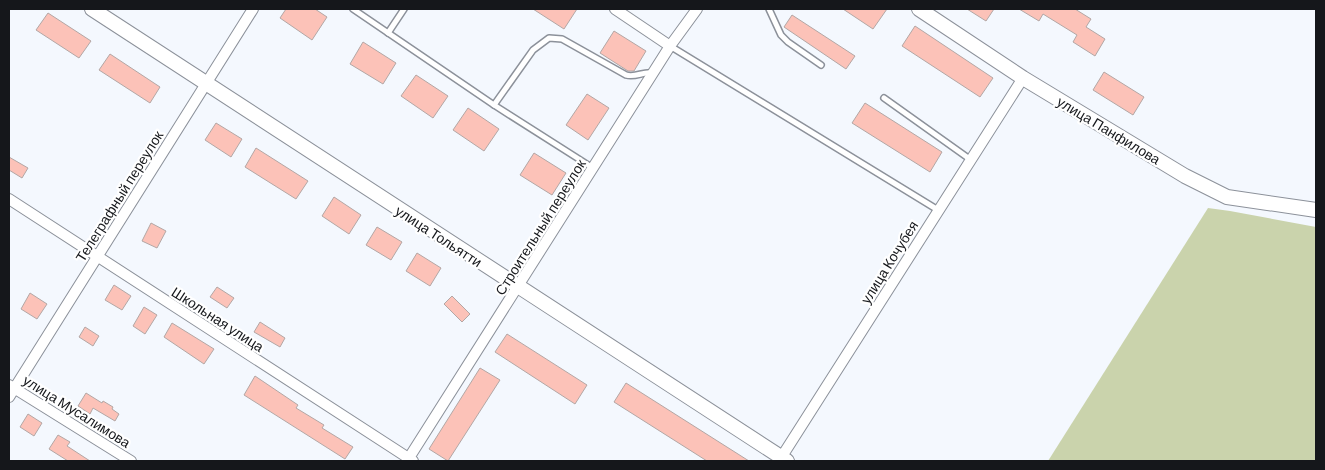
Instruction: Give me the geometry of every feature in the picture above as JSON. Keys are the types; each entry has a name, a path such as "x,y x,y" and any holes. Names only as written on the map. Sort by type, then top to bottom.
{"street":[{"name":"улица Тольятти","path":"92,9 782,460"},
{"name":"Телеграфный переулок","path":"11,390 253,9"},
{"path":"615,9 670,46"},
{"name":"Строительный переулок","path":"410,460 670,46 697,9"},
{"name":"улица Панфилова","path":"919,9 1023,78 1185,176 1227,197 1316,210"},
{"name":"улица Кочубея","path":"782,460 1023,78"},
{"name":"Школьная улица","path":"9,199 410,460"},
{"name":"улица Мусалимова","path":"11,390 131,461"}],"lane":[{"path":"353,9 494,105 593,168"},
{"path":"388,33 404,9"},
{"path":"769,9 788,42 822,65"},
{"path":"494,105 534,50 549,38 562,39 626,75 636,76 644,73 653,73"},
{"path":"670,46 938,210"},
{"path":"884,98 971,160"}],"green space":[{"path":"1208,208 1316,227 1316,461 1048,461"}],"building":[{"path":"286,9 315,9 327,17 312,40 280,18"},
{"path":"533,9 577,9 564,29"},
{"path":"843,9 887,9 873,29"},
{"path":"967,9 994,9 986,21"},
{"path":"1019,9 1075,9 1091,19 1086,27 1105,39 1095,56 1073,42 1077,35 1043,14 1039,21"},
{"path":"48,13 91,41 79,58 36,30"},
{"path":"792,15 855,56 846,69 784,27"},
{"path":"915,26 993,78 980,97 902,46"},
{"path":"614,31 646,51 634,71 628,71 600,53"},
{"path":"363,42 396,63 383,84 350,64"},
{"path":"110,54 160,87 150,103 99,70"},
{"path":"1104,72 1144,97 1133,115 1093,90"},
{"path":"416,75 448,96 433,118 401,96"},
{"path":"587,94 609,108 588,140 566,125"},
{"path":"865,103 942,152 930,172 852,123"},
{"path":"468,108 499,129 484,151 453,130"},
{"path":"216,123 242,139 231,157 205,140"},
{"path":"256,148 308,181 296,199 245,167"},
{"path":"534,153 566,173 552,195 520,175"},
{"path":"9,157 28,168 22,178 9,170"},
{"path":"334,197 361,215 349,234 322,216"},
{"path":"151,223 166,231 157,248 142,241"},
{"path":"377,227 402,242 391,260 366,245"},
{"path":"417,253 441,268 430,286 406,271"},
{"path":"114,285 131,296 122,310 105,300"},
{"path":"217,287 234,298 227,308 210,297"},
{"path":"30,293 47,304 37,319 21,309"},
{"path":"452,296 470,314 462,322 444,304"},
{"path":"144,307 157,315 145,334 133,326"},
{"path":"260,322 285,338 280,347 254,332"},
{"path":"172,323 214,349 204,364 164,337"},
{"path":"85,327 99,336 93,346 79,337"},
{"path":"507,334 587,385 575,404 495,352"},
{"path":"480,368 500,380 448,461 429,449"},
{"path":"255,376 298,405 296,408 324,425 322,428 353,447 345,459 244,395"},
{"path":"626,383 749,461 707,461 614,402"},
{"path":"86,393 102,403 103,401 113,407 112,409 119,414 115,421 93,408 90,414 78,406"},
{"path":"28,414 42,423 34,436 20,427"},
{"path":"58,435 70,442 67,446 90,461 68,461 49,449"}]}
